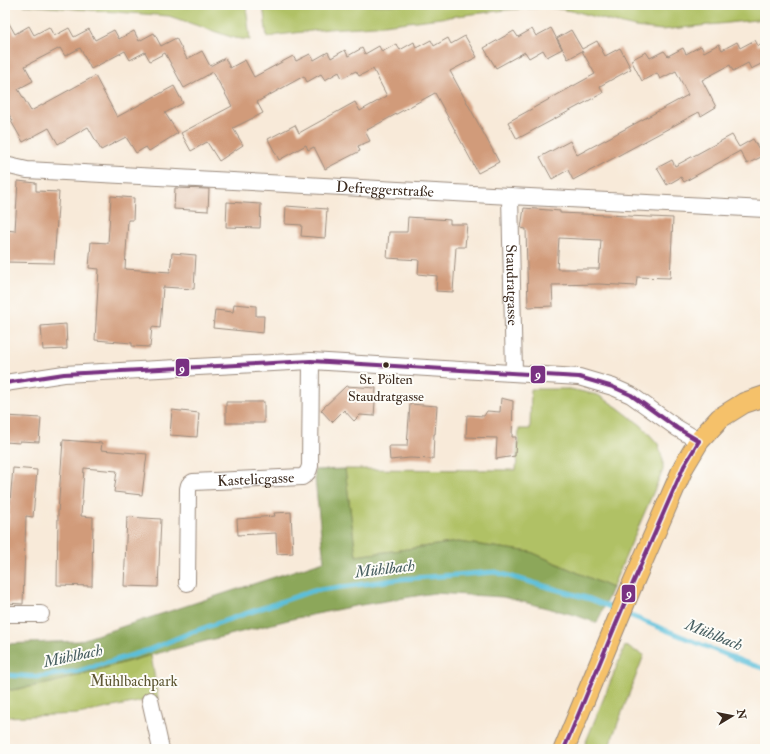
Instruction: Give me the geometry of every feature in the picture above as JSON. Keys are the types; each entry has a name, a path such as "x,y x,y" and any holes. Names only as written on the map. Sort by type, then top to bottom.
{"main road":[{"path":"564,749 616,623 684,466 699,441 720,418 744,403 765,396"}],"street":[{"name":"Defreggerstraße","path":"5,165 27,170 765,209"},
{"name":"Staudratgasse","path":"510,196 514,373"},
{"path":"5,383 64,374 311,361 579,377 613,387 631,395 677,428 699,441"},
{"name":"Kastelicgasse","path":"187,583 188,489 191,483 302,477 309,471 311,361"},
{"path":"5,614 41,614"},
{"path":"150,700 161,749"}],"green space":[{"path":"24,5 246,5 250,40 234,38 169,16"},
{"path":"263,5 765,5 765,19 662,30 635,27 578,12 547,7 506,10 375,26 328,29 278,35 267,38"},
{"path":"531,389 570,389 598,395 642,426 658,444 663,460 663,470 612,588 531,552 458,542 356,556 345,469 516,470 519,429 530,429"},
{"path":"345,469 356,556 458,542 531,552 612,588 597,623 575,615 503,597 434,593 355,606 292,619 151,655 51,683 12,690 5,689 5,644 78,641 324,561 314,470"},
{"path":"625,646 644,655 608,749 583,749"},
{"name":"Mühlbachpark","path":"151,655 158,698 78,714 5,717 5,689 12,690 51,683"}],"building":[{"path":"5,16 15,34 29,26 34,35 49,27 54,36 69,28 74,37 89,29 95,40 114,30 119,39 134,31 139,41 154,33 161,46 176,38 187,59 202,51 210,66 225,58 230,68 245,60 254,77 293,56 296,61 310,54 314,60 328,52 331,58 345,50 348,56 362,48 365,54 379,46 382,52 396,44 400,50 414,42 416,48 431,40 434,46 448,38 451,44 465,36 477,57 450,71 499,162 478,173 435,93 365,131 370,141 358,146 360,151 325,169 314,147 308,150 306,145 279,160 268,139 295,125 299,133 355,102 360,111 387,96 373,69 359,76 356,71 342,78 339,72 325,80 321,74 307,82 304,76 257,102 263,113 233,128 243,145 219,161 207,142 191,151 181,133 232,106 213,72 184,88 165,53 150,61 145,52 130,60 125,51 91,69 80,48 65,56 60,48 25,66 33,81 18,89 31,111 95,76 117,117 174,86 183,103 165,113 178,133 149,151 146,147 136,153 126,137 101,150 88,127 58,144 49,128 23,142 5,108"},
{"path":"551,28 562,49 547,57 543,50 529,58 525,52 496,68 484,48 514,31 518,37 532,29 536,36"},
{"path":"571,30 582,49 597,41 605,56 620,48 631,69 600,86 603,93 517,139 508,122 595,74 582,51 568,59 557,38"},
{"path":"755,40 758,46 765,43 765,62 751,69 748,63 733,71 730,65 702,80 716,107 701,116 699,112 573,180 568,170 552,179 540,157 570,141 577,155 688,95 676,71 660,79 657,73 642,81 631,60 646,52 650,58 664,51 668,56 683,48 686,54 701,46 704,52 719,44 722,50 737,42 740,48"},
{"path":"732,135 739,147 753,139 763,156 747,164 740,151 684,182 681,177 667,185 657,168 672,160 675,166"},
{"path":"18,181 36,183 36,191 59,192 54,263 5,262 5,230 15,231"},
{"path":"175,188 209,189 208,211 174,209"},
{"path":"111,196 134,198 133,220 128,220 125,269 170,272 172,253 196,255 194,289 163,287 160,328 152,327 150,347 132,346 132,343 95,340 99,269 89,268 91,242 108,243"},
{"path":"227,202 261,204 260,228 226,227"},
{"path":"286,206 327,209 325,238 301,236 302,225 285,224"},
{"path":"524,208 560,211 560,213 673,218 670,278 637,277 636,286 599,284 552,285 553,306 528,307 526,229 521,228","holes":["559,238 601,240 599,269 557,269"]},
{"path":"408,217 450,220 450,224 467,224 465,247 456,247 453,292 436,291 437,276 418,274 419,260 387,258 389,232 407,232"},
{"path":"234,304 256,306 256,316 264,316 263,333 213,328 215,310 233,312"},
{"path":"66,324 67,349 43,350 41,326"},
{"path":"346,386 376,388 374,416 360,415 354,421 344,410 332,422 321,410"},
{"path":"501,398 513,401 512,437 516,437 515,456 496,459 497,438 466,437 467,415 484,416 487,411 500,412"},
{"path":"226,402 264,402 264,423 226,423"},
{"path":"410,404 437,406 433,459 410,458 390,460 389,446 407,446"},
{"path":"172,410 199,413 197,437 170,435"},
{"path":"5,416 41,418 39,442 5,442"},
{"path":"63,440 102,443 101,450 147,454 142,495 114,492 117,471 84,468 81,516 93,517 92,586 57,585 58,513"},
{"path":"13,468 37,470 33,517 26,516 23,604 5,603 5,535 7,535"},
{"path":"291,512 293,553 277,554 276,533 238,535 237,519 275,516 274,513"},
{"path":"127,517 161,519 158,587 124,586"}],"waterway":[{"name":"Mühlbach","path":"5,675 38,677 79,671 146,651 192,632 312,591 401,579 495,572 590,599 617,610"},
{"name":"Mühlbach","path":"624,613 744,662 765,669"}],"transit line":[{"name":"9","path":"5,383 64,374 311,361 579,377 613,387 631,395 677,428 699,441"},
{"name":"9","path":"564,749 633,583 684,466 699,441"}],"place":[{"name":"St. Pölten Staudratgasse","path":"386,365"}]}
